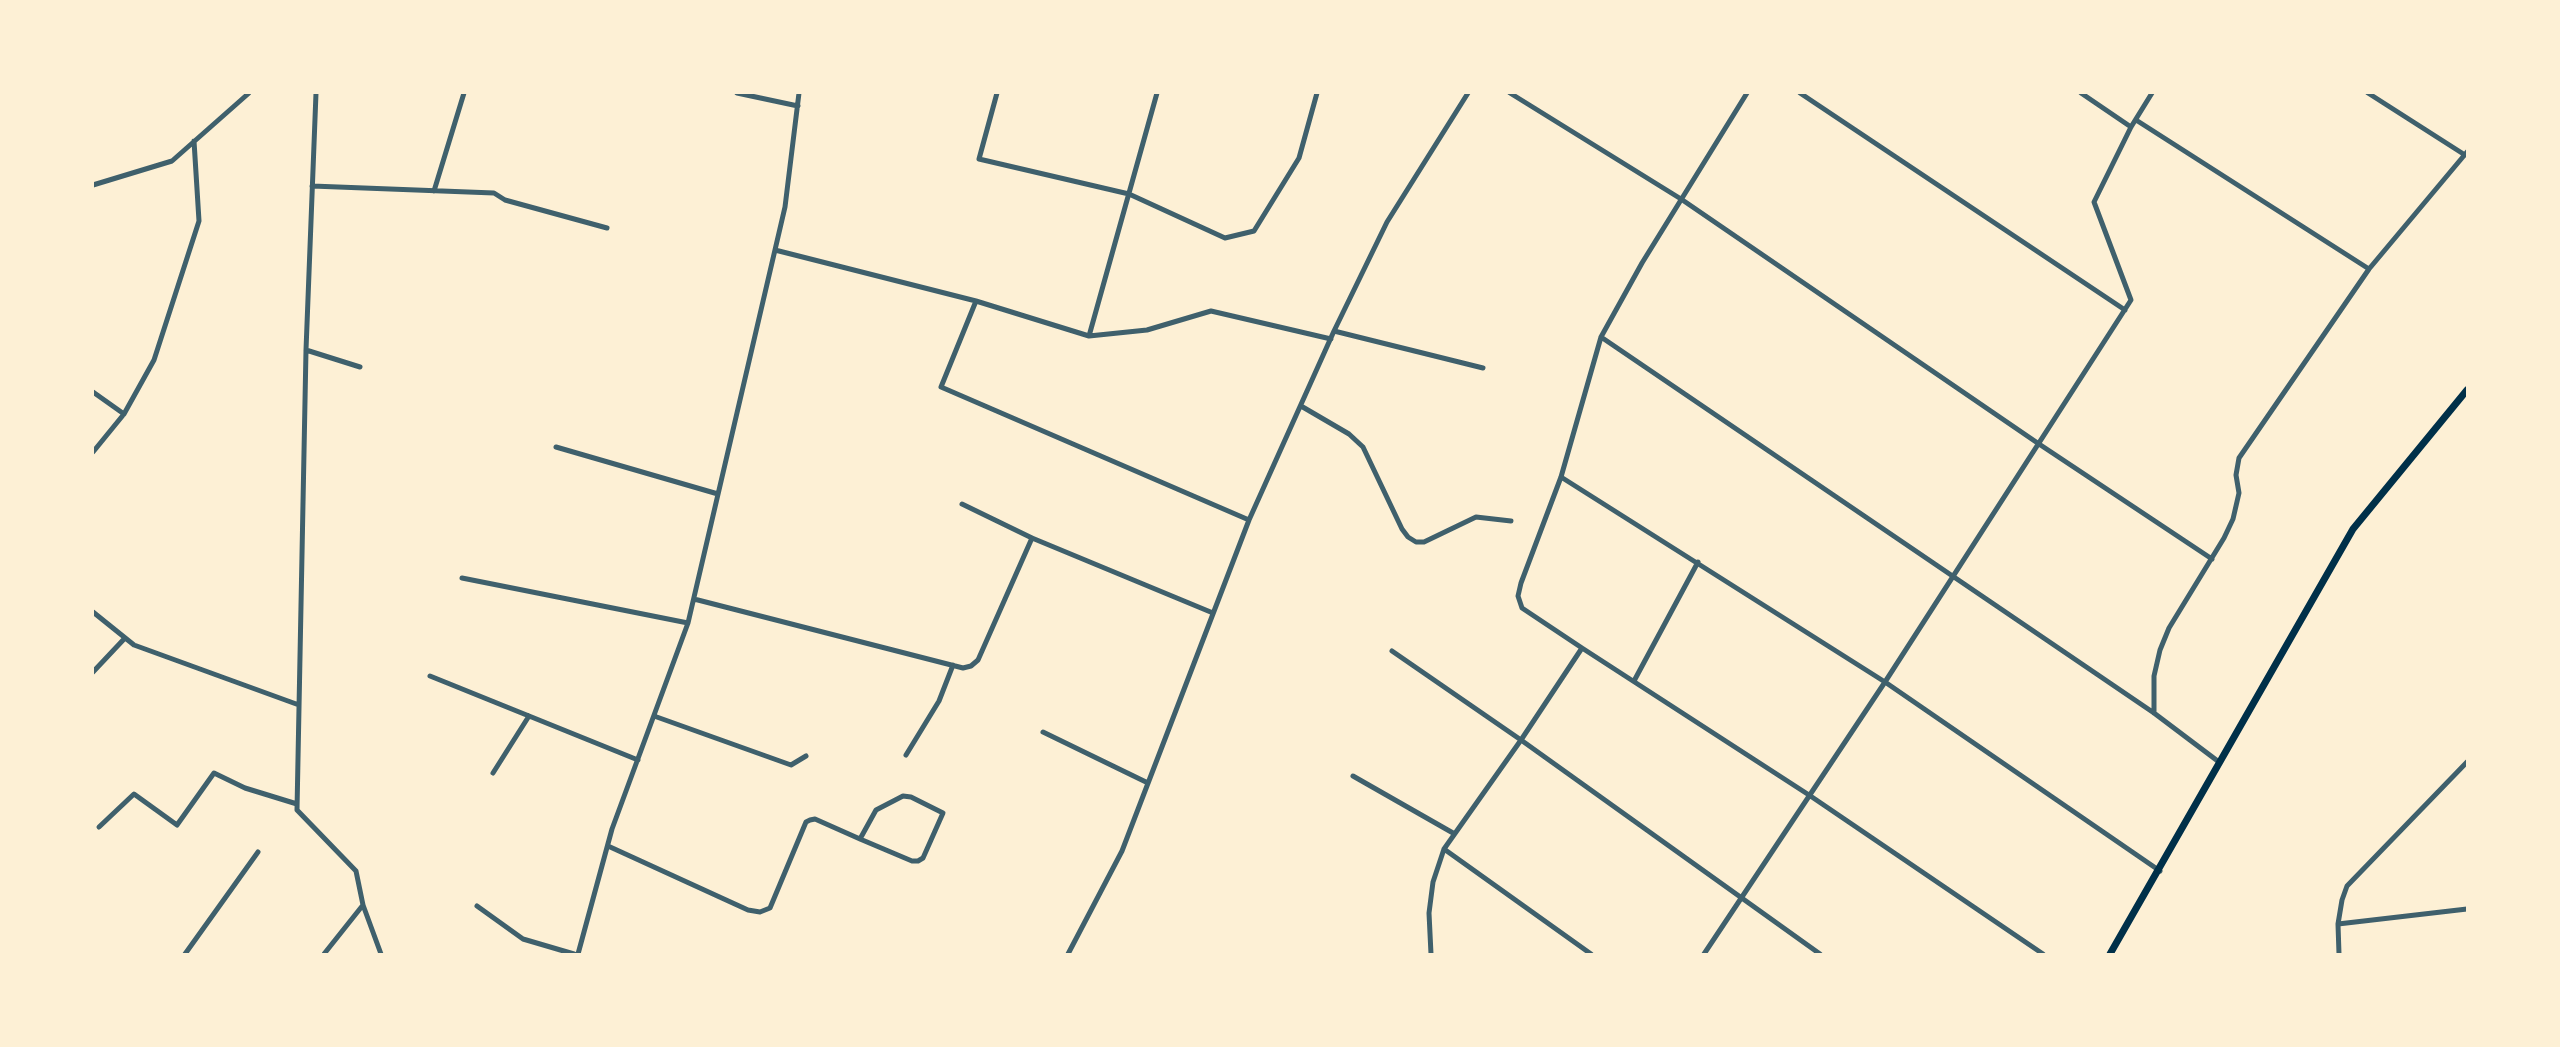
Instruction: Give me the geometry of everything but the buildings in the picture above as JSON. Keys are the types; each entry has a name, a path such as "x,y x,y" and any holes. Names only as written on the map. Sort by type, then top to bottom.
{"main road":[{"path":"2110,954 2160,871 2219,762 2353,529 2467,390"}],"street":[{"path":"93,185 172,160 249,93"},
{"path":"316,93 306,350 297,810 356,871 363,905 381,954"},
{"path":"434,191 464,93"},
{"path":"737,93 797,106"},
{"path":"477,906 523,939 576,954 608,846 688,623 785,207 799,93"},
{"path":"997,93 979,159 1129,194 1225,238 1254,231 1299,158 1317,93"},
{"path":"1089,336 1157,93"},
{"path":"1068,954 1122,851 1249,520 1334,331 1387,222 1468,93"},
{"path":"1510,93 1682,199 2212,559"},
{"path":"1747,93 1642,263 1601,337 1561,477 1521,583 1518,596 1522,608 1809,795 2043,954"},
{"path":"1800,93 2125,310"},
{"path":"2081,93 2131,127"},
{"path":"1704,954 1885,682 2131,300 2094,202 2131,127 2152,93"},
{"path":"2154,713 2154,676 2160,650 2169,628 2212,559 2233,519 2239,493 2236,475 2239,458 2369,269 2466,154 2368,93"},
{"path":"2136,120 2369,269"},
{"path":"93,452 124,415 154,360 199,221 194,141"},
{"path":"312,186 494,193 505,200 607,228"},
{"path":"775,250 976,301 1089,336 1147,330 1211,311 1331,339"},
{"path":"976,301 941,387 1249,520"},
{"path":"1334,331 1483,368"},
{"path":"1601,337 2154,713 2219,762"},
{"path":"306,350 360,367"},
{"path":"93,392 124,415"},
{"path":"1301,407 1349,434 1363,447 1402,529 1416,542 1424,542 1476,517 1511,521"},
{"path":"556,447 718,494"},
{"path":"1561,477 1885,682 2160,871"},
{"path":"962,504 1032,538 1213,613"},
{"path":"694,599 963,668 978,660 1032,538"},
{"path":"1634,681 1698,562"},
{"path":"462,578 688,623"},
{"path":"93,612 134,645 299,705"},
{"path":"93,672 125,638"},
{"path":"1432,954 1429,913 1433,882 1444,849 1582,648"},
{"path":"1392,651 1820,954"},
{"path":"906,755 939,701 953,665"},
{"path":"430,676 638,760"},
{"path":"494,774 529,716"},
{"path":"654,716 791,765 806,756"},
{"path":"1043,732 1148,783"},
{"path":"2339,954 2338,924 2347,886 2467,762"},
{"path":"99,827 134,794 177,825 214,773 245,788 297,804"},
{"path":"1353,776 1453,833"},
{"path":"608,846 748,910 760,912 770,908 806,822 815,819 860,839 918,861 923,858 943,813 911,797 903,796 876,810 860,839"},
{"path":"1444,849 1591,954"},
{"path":"185,954 258,852"},
{"path":"324,954 363,905"},
{"path":"2338,924 2467,909"}]}
